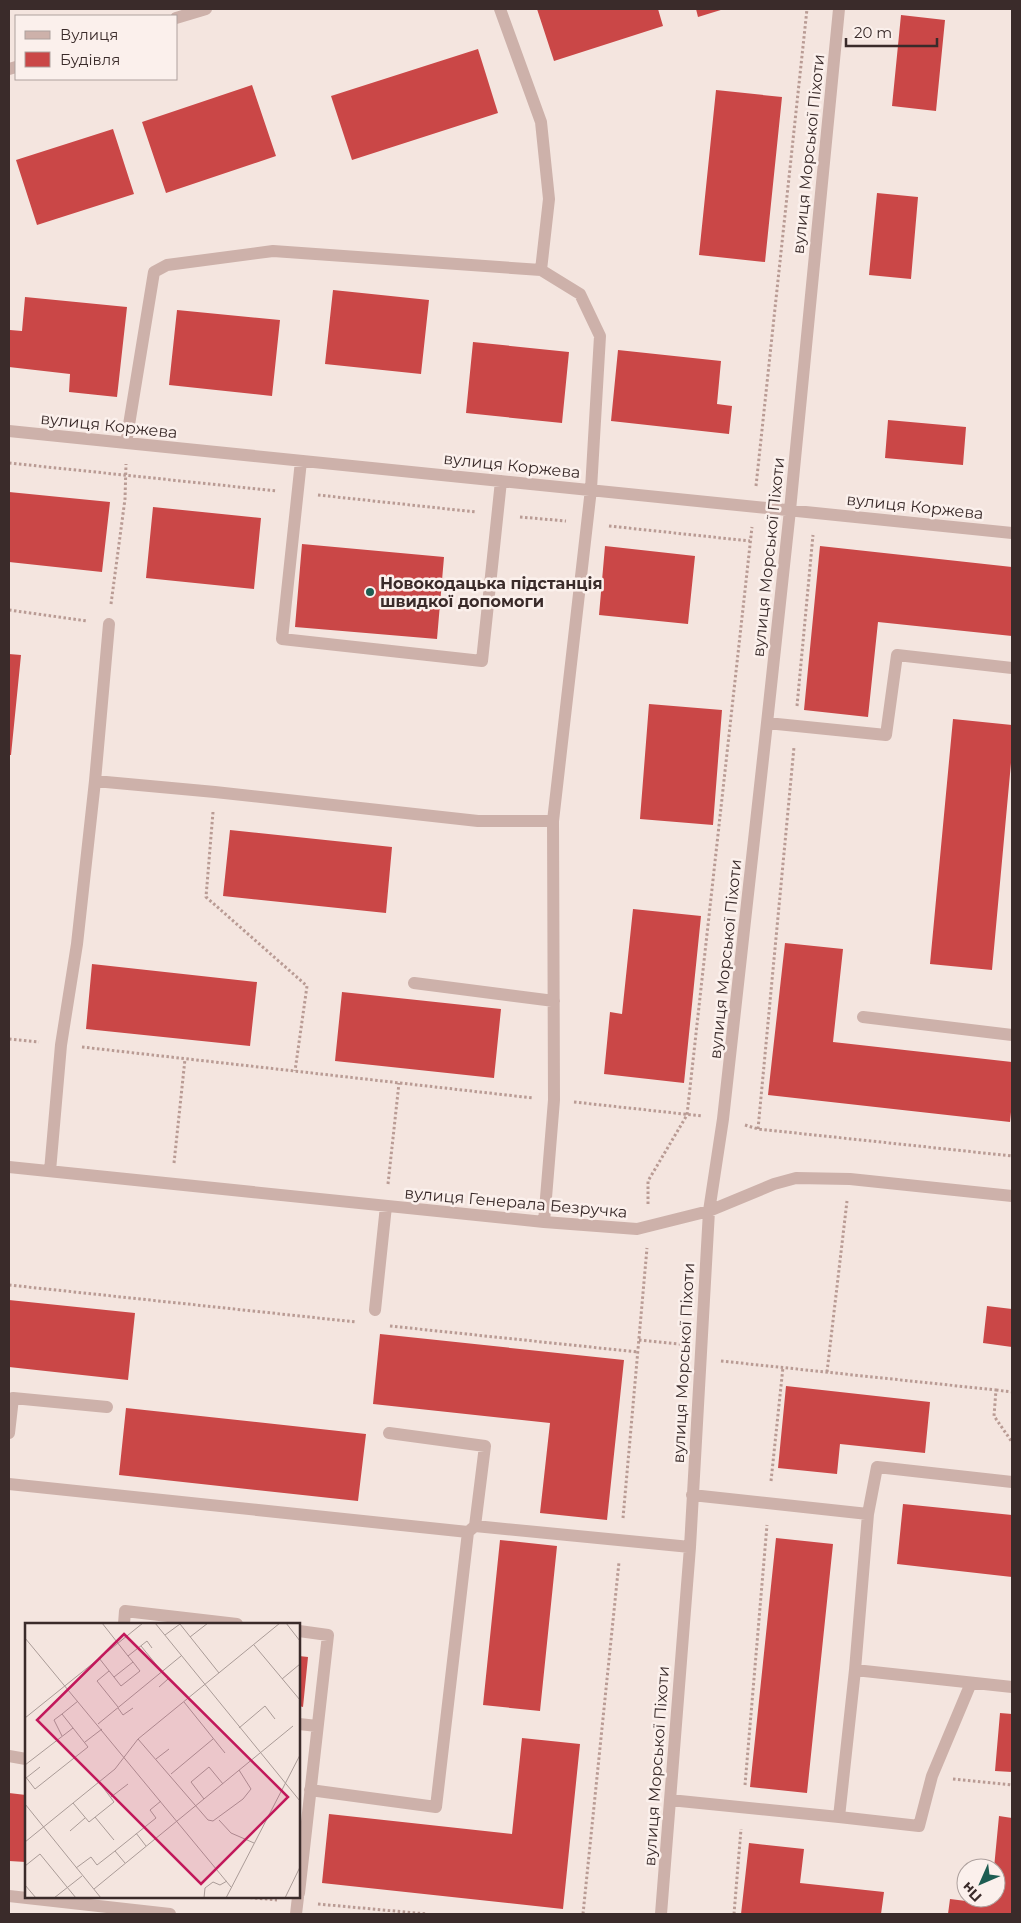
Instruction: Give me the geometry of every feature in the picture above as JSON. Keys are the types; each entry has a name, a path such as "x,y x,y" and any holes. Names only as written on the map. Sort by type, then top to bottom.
{"street":[{"path":"178,17 206,9"},
{"path":"500,9 542,122 550,199 541,270"},
{"name":"вулиця Морської Піхоти","path":"661,1914 690,1547 709,1211 723,1119 767,723 790,510 839,9"},
{"path":"126,443 154,272 167,264 274,250 541,270 580,294 600,336 591,489 553,821 554,1100 544,1222"},
{"name":"вулиця Коржева","path":"9,431 1012,533"},
{"path":"301,460 282,639 482,661 501,480"},
{"path":"50,1171 61,1045 77,944 95,781 109,624"},
{"path":"767,723 886,735 897,655 1012,668"},
{"path":"95,781 478,821 553,821"},
{"path":"414,984 554,1001"},
{"path":"863,1017 1012,1035"},
{"name":"вулиця Генерала Безручка","path":"9,1167 544,1222 637,1229 709,1211 774,1184 796,1178 850,1179 1012,1196"},
{"path":"375,1310 386,1206"},
{"path":"9,1433 11,1398 107,1407"},
{"path":"310,1790 436,1807 472,1529 485,1446 389,1433"},
{"path":"838,1818 855,1670 868,1514 877,1467 1012,1482"},
{"path":"9,1484 472,1529 690,1547"},
{"path":"692,1495 868,1514"},
{"path":"124,1623 125,1611 229,1623"},
{"path":"300,1631 328,1635 300,1883"},
{"path":"855,1670 1012,1687"},
{"path":"670,1800 919,1826 932,1776 971,1684"},
{"path":"300,1724 317,1726"},
{"path":"9,1756 25,1758"},
{"path":"9,1896 25,1898"},
{"path":"26,1898 170,1914"}],"path":[{"path":"583,1914 638,1352 649,1226 648,1181 687,1115 807,9"},
{"path":"9,610 109,624 125,499 126,443"},
{"path":"9,463 750,541"},
{"path":"758,1130 815,512"},
{"path":"214,792 206,897 307,986 295,1071"},
{"path":"9,1039 723,1119 758,1130 1012,1156"},
{"path":"172,1184 185,1059"},
{"path":"386,1206 399,1082"},
{"path":"827,1372 850,1179"},
{"path":"9,1285 363,1323"},
{"path":"382,1325 638,1352"},
{"path":"639,1340 783,1368 1012,1392"},
{"path":"734,1914 769,1503 783,1368"},
{"path":"996,1390 994,1416 1012,1442"},
{"path":"932,1776 1012,1786"},
{"path":"256,1898 427,1914"}],"building":[{"path":"537,9 658,9 663,26 554,61"},
{"path":"696,9 724,9 698,17"},
{"path":"901,15 945,20 936,111 892,106"},
{"path":"478,49 498,113 352,160 331,96"},
{"path":"252,85 276,156 166,193 142,122"},
{"path":"716,90 782,97 765,262 699,255"},
{"path":"113,129 134,194 37,225 16,160"},
{"path":"877,193 918,197 911,279 869,275"},
{"path":"333,290 429,300 421,374 325,364"},
{"path":"25,297 127,307 117,397 69,392 70,374 9,367 10,330 22,331"},
{"path":"177,310 280,320 272,396 169,385"},
{"path":"473,342 569,352 562,423 466,413"},
{"path":"618,350 721,361 717,404 732,406 729,434 611,421"},
{"path":"888,420 966,427 963,465 885,458"},
{"path":"9,492 110,502 102,572 9,562"},
{"path":"153,507 261,518 254,589 146,578"},
{"name":"Новокодацька підстанція швидкої допомоги","path":"302,544 444,557 437,639 295,627"},
{"path":"605,546 695,556 688,624 599,615"},
{"path":"820,546 1012,567 1012,636 878,622 868,717 804,710"},
{"path":"9,654 21,655 11,755 9,755"},
{"path":"649,704 722,710 713,825 640,819"},
{"path":"953,719 1012,725 1012,752 992,970 930,964"},
{"path":"230,830 392,847 386,913 223,896"},
{"path":"633,909 701,916 684,1083 604,1074 610,1012 622,1014"},
{"path":"785,943 843,949 833,1042 1012,1062 1010,1122 768,1095"},
{"path":"92,964 257,982 250,1046 86,1029"},
{"path":"342,992 501,1009 494,1078 335,1061"},
{"path":"9,1300 135,1313 128,1380 9,1367"},
{"path":"987,1306 1012,1309 1012,1347 983,1343"},
{"path":"380,1334 624,1360 607,1520 540,1513 550,1423 373,1404"},
{"path":"786,1386 930,1402 925,1453 840,1444 837,1474 778,1468"},
{"path":"126,1408 366,1434 358,1501 119,1475"},
{"path":"903,1504 1012,1515 1012,1577 897,1564"},
{"path":"776,1538 833,1544 807,1793 750,1787"},
{"path":"500,1540 557,1546 540,1711 483,1705"},
{"path":"300,1656 308,1657 303,1707 300,1706"},
{"path":"1000,1713 1012,1714 1012,1772 995,1771"},
{"path":"522,1738 580,1744 563,1909 322,1883 329,1814 512,1834"},
{"path":"9,1793 25,1795 25,1862 9,1861"},
{"path":"999,1816 1012,1818 1012,1914 948,1914 950,1899 956,1900 956,1908 1006,1908 1006,1858 995,1858"},
{"path":"749,1843 804,1849 800,1883 884,1892 881,1914 741,1914"}],"place":[{"name":"Новокодацька підстанція швидкої допомоги","path":"370,592"}]}
